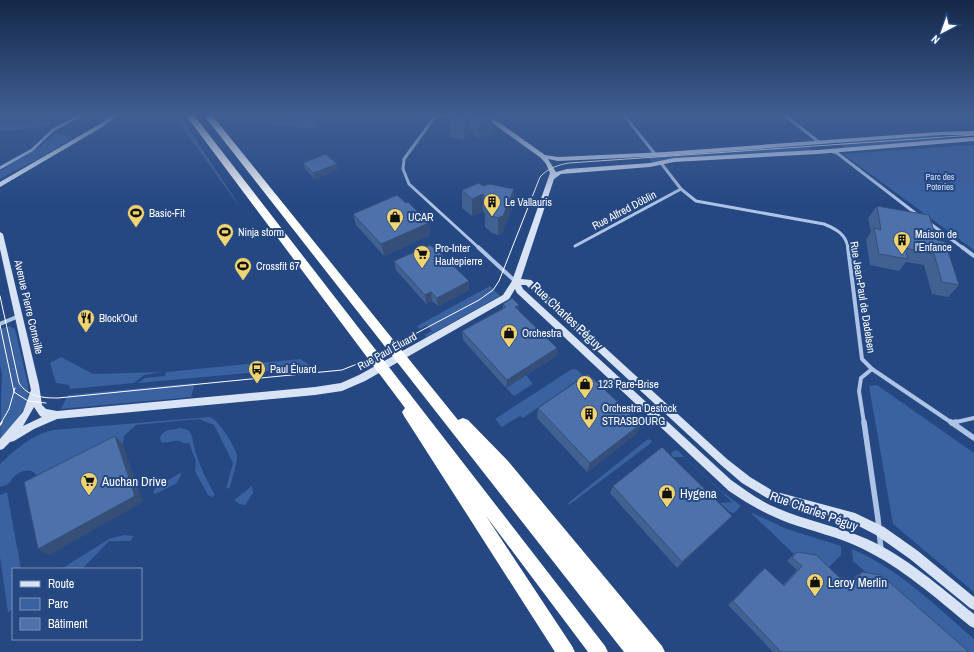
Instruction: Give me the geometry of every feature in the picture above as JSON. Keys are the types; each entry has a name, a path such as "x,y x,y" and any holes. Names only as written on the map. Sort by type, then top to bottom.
{"highway":[{"path":"211,144 391,377 599,652"},
{"path":"230,144 635,652"},
{"path":"409,367 503,466 656,652"},
{"path":"391,377 412,419 566,652"}],"street":[{"path":"0,168 32,150 38,144"},
{"path":"0,185 68,144"},
{"name":"Rue Charles Péguy","path":"415,144 402,164 404,176 409,184 516,282 520,291 726,483 751,500 779,514 852,538 881,552 920,578 974,622"},
{"path":"525,144 543,157 549,164 553,177 559,173 567,171 661,163 674,160 831,151 909,144"},
{"path":"647,144 655,154"},
{"path":"543,157 563,159 787,144"},
{"path":"823,144 831,151 837,153 974,256"},
{"name":"Rue Jean-Paul de Dadelsen","path":"661,163 681,190 688,197 696,201 824,224 836,229 847,240 852,290 862,359 872,369 861,378 859,391 880,531 881,552"},
{"path":"0,180 28,168"},
{"name":"Rue Paul Éluard","path":"43,414 57,415 315,391 349,385 430,341 506,297 516,282 553,177"},
{"name":"Rue Alfred Döblin","path":"575,246 681,190"},
{"name":"Avenue Pierre Corneille","path":"0,234 35,385 38,406 43,414"},
{"name":"Rue Charles Péguy","path":"516,282 528,282 724,462 746,480 771,495 855,518 880,531 914,555 974,604"},
{"path":"0,324 19,316"},
{"path":"872,369 974,438"},
{"name":"Avenue Pierre Corneille","path":"0,446 13,432 26,413 34,396 35,385"},
{"name":"Avenue Pierre Corneille","path":"0,446 23,430 57,415"},
{"path":"952,423 974,418"}],"green space":[{"path":"43,144 62,144 42,157 0,179 0,171"},
{"path":"194,144 199,144 243,211"},
{"path":"840,144 896,144 844,148"},
{"path":"806,145 813,151 670,160 652,163 647,155"},
{"name":"Parc des Poteries","path":"974,145 974,250 843,154"},
{"path":"490,286 500,296 426,337 425,335 432,331 427,325 420,329 417,326"},
{"path":"9,326 15,329 28,385 28,393 27,401 20,416 0,440 2,373 0,365 0,329"},
{"path":"61,357 93,374 163,372 144,375 134,383 70,389 69,385 56,383 50,363"},
{"path":"300,359 313,367 138,383 145,378 165,376 166,372"},
{"path":"572,369 579,371 582,377 523,418 520,416 502,427 495,419"},
{"path":"526,375 533,384 514,396 506,388"},
{"path":"195,383 191,397 61,409 68,395"},
{"path":"877,385 974,453 974,592 893,524 869,386"},
{"path":"209,417 217,422 222,428 230,440 237,456 230,487 226,489 233,463 214,425 199,419 136,425 124,436 123,444 117,447 94,447 37,477 29,471 19,473 12,478 8,484 0,487 0,464 24,443 45,432 53,430"},
{"path":"180,428 190,432 200,464 215,495 212,497 208,495 195,471 196,461 189,443 179,441 166,443 161,442 160,437 164,432"},
{"path":"648,439 652,441 651,443 569,505 568,503"},
{"path":"675,450 678,451 721,491 741,506 734,513 730,512 720,503 732,502 684,457 673,457 671,454"},
{"path":"182,472 177,483 155,494 153,492 156,487"},
{"path":"252,486 253,493 245,505 239,504 234,500"},
{"path":"7,492 21,568 12,568 12,610 8,612 0,557 0,495"},
{"path":"752,513 787,529 841,546 841,555 827,569 797,557"},
{"path":"124,535 134,536 130,541 109,541 83,568 63,568 109,539"},
{"path":"852,549 886,567 931,601 974,639 974,652 957,652 853,561"}],"building":[{"path":"326,154 337,164 313,173 303,163"},
{"path":"479,183 483,186 489,184 514,189 503,216 498,218 492,216 485,210 490,208 483,194 472,199 462,190"},
{"path":"397,195 406,203 408,202 429,223 381,244 353,214"},
{"path":"877,206 929,215 937,240 945,242 959,285 942,282 934,254 905,248 908,259 879,254 874,228 881,230"},
{"path":"430,245 469,281 437,298 431,292 425,295 394,261"},
{"name":"Orchestra","path":"512,298 519,305 515,307 557,348 507,380 462,331 506,307 503,304"},
{"name":"Orchestra Destock STRASBOURG","path":"588,374 641,424 590,463 538,408"},
{"name":"Auchan Drive","path":"115,436 135,496 38,549 24,482"},
{"name":"Hygena","path":"662,447 732,516 682,562 613,486"},
{"name":"Leroy Merlin","path":"797,552 816,555 839,577 856,580 862,572 881,575 969,652 781,652 733,601 765,568 784,586 802,566 792,558"}],"tram line":[{"path":"0,296 19,383 23,388 36,396 58,398 342,370 362,362 479,300 493,290 499,281 540,177 550,169 569,163 838,144"},
{"path":"0,325 14,392"},
{"path":"1,423 9,409 14,392"},
{"path":"14,392 28,401 46,403"}],"place":[{"name":"Le Vallauris","path":"492,217"},
{"name":"Basic-Fit","path":"136,228"},
{"name":"UCAR","path":"395,232"},
{"name":"Ninja storm","path":"225,247"},
{"name":"Maison de l'Enfance","path":"902,255"},
{"name":"Pro-Inter Hautepierre","path":"422,269"},
{"name":"Crossfit 67","path":"243,281"},
{"name":"Block'Out","path":"86,333"},
{"name":"Orchestra","path":"509,348"},
{"name":"Paul Éluard","path":"257,384"},
{"name":"123 Pare-Brise","path":"585,399"},
{"name":"Orchestra Destock STRASBOURG","path":"589,429"},
{"name":"Auchan Drive","path":"89,496"},
{"name":"Hygena","path":"667,508"},
{"name":"Leroy Merlin","path":"815,597"}]}
